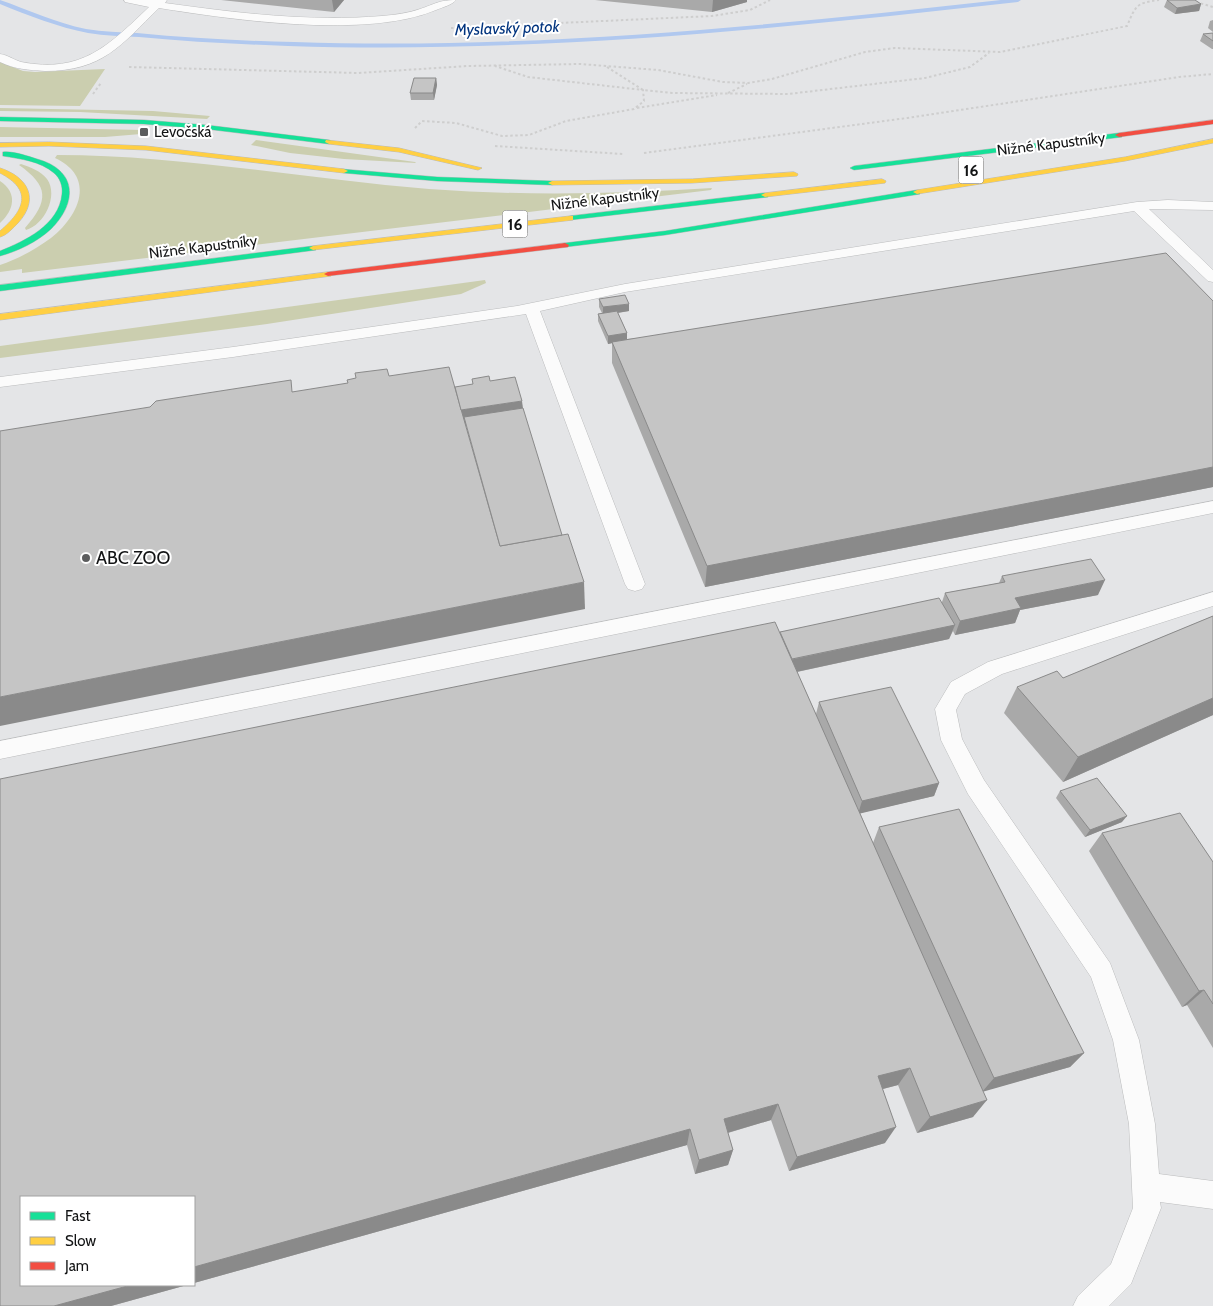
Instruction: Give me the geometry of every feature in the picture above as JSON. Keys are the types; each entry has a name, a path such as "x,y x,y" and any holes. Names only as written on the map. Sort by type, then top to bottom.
{"highway":[{"path":"0,119 144,122 259,132 399,150 548,184"},
{"name":"Nižné Kapustníky","path":"846,169 931,160 1213,122"},
{"path":"0,317 426,261 665,233 1125,160 1213,140"},
{"name":"Nižné Kapustníky","path":"1030,162 1213,140"},
{"path":"0,145 66,143 120,145 169,149 388,176 548,184 678,182 808,173"},
{"path":"0,153 38,161 56,170 61,176 66,190 62,208 50,225 24,244 0,254"},
{"path":"0,170 19,180 27,193 28,201 19,218 0,235"},
{"name":"Nižné Kapustníky","path":"0,288 301,249 895,180"}],"lane":[{"path":"130,0 160,2 289,20 357,21 404,17 440,7 451,0"},
{"path":"0,57 11,64 30,67 54,67 86,63 110,47 160,2"},
{"path":"0,382 233,352 532,309 625,288 1137,206 1168,204 1213,206"},
{"path":"1137,206 1213,278"},
{"path":"532,309 635,584"},
{"path":"0,750 1213,507"},
{"path":"1088,1306 1121,1274 1147,1208 1142,1124 1126,1040 1101,971 976,787 952,740 945,709 958,688 995,668 1213,599"},
{"path":"1146,1186 1213,1195"}],"path":[{"path":"86,63 112,66 358,73 493,66 580,64 658,70 722,82 748,83 772,79 865,52 895,48 990,52 1128,26 1134,10 1142,2 1159,0"},
{"path":"1192,2 1208,4 1213,7"},
{"path":"493,66 528,77 672,93 796,93 925,78 970,67 990,52"},
{"path":"90,99 112,66"},
{"path":"604,66 643,90"},
{"path":"641,153 907,118 1179,77 1213,74"},
{"path":"422,121 440,121 456,124 502,136 529,135 566,121 616,113 657,103 727,93 748,83"},
{"path":"634,109 644,101 643,90"},
{"path":"491,145 624,154"}],"green space":[{"path":"0,62 23,71 35,72 105,69 80,106 0,105"},
{"path":"0,108 153,111 210,116 207,119 80,112 0,111"},
{"path":"0,127 143,130 141,134 105,137 0,137"},
{"path":"256,140 416,163 344,159 290,153 251,145"},
{"path":"57,155 150,159 382,185 500,193 641,192 712,188 711,190 22,273 22,269 0,272 0,265 27,253 51,238 61,229 76,208 79,186 76,175 68,166 55,158"},
{"path":"21,164 45,176 51,193 48,209 44,216 33,227 26,230 25,228 42,202 42,194 36,180 19,165"},
{"path":"0,181 10,191 12,202 8,213 0,223"},
{"path":"485,280 486,283 461,294 267,324 0,358 0,346"}],"building":[{"path":"1167,0 1195,0 1201,4 1177,8"},
{"path":"1213,33 1213,41 1203,34"},
{"path":"414,78 436,78 433,93 410,93"},
{"path":"1166,253 1213,301 1213,467 707,566 612,342"},
{"path":"625,295 629,304 603,307 599,299"},
{"path":"617,311 627,333 608,336 598,314"},
{"path":"449,367 500,546 568,534 584,582 0,697 0,431 150,407 156,401 291,380 292,392 348,383 347,380 356,378 355,373 387,369 389,376"},
{"path":"489,376 490,381 515,377 522,401 461,410 455,387 473,384 472,379"},
{"path":"523,408 562,535 500,546 464,417"},
{"path":"1091,559 1105,580 1015,598 1021,608 960,621 945,593 1005,582 1002,576"},
{"path":"939,598 955,625 792,659 780,632"},
{"path":"1213,616 1213,698 1078,757 1017,687 1057,671 1063,678"},
{"path":"775,622 987,1100 930,1117 910,1068 878,1076 896,1127 797,1157 778,1104 724,1119 733,1150 699,1160 690,1129 195,1267 195,1196 20,1196 20,1286 127,1286 54,1306 0,1306 0,779"},
{"path":"891,687 939,783 862,801 819,702"},
{"path":"1097,778 1127,816 1090,830 1060,791"},
{"path":"959,809 1084,1053 994,1078 879,827"},
{"path":"1180,813 1213,862 1213,1004 1204,990 1199,991 1102,833"}],"waterway":[{"name":"Myslavský potok","path":"0,2 72,28 95,32 257,43 448,46 638,37 1018,0"}],"traffic: fast":[{"path":"0,119 144,122 206,127 329,142"},
{"path":"854,168 1119,135"},
{"path":"0,254 30,240 48,227 61,210 66,191 62,177 51,167 33,160 6,154"},
{"path":"344,171 437,179 552,183"},
{"path":"565,245 665,233 917,192"},
{"path":"570,218 765,195"},
{"path":"0,288 313,248"}],"traffic: slow":[{"path":"917,192 1125,159 1213,141"},
{"path":"329,142 399,150 478,168"},
{"path":"0,145 49,144 146,148 344,171"},
{"path":"0,170 22,184 26,192 27,201 18,218 0,235"},
{"path":"552,183 692,181 794,174"},
{"path":"765,195 882,181"},
{"path":"313,248 570,218"},
{"path":"0,317 328,274"}],"traffic: jam":[{"path":"1119,135 1213,122"},
{"path":"328,274 565,245"}],"place":[{"name":"Levočská","path":"144,132"},
{"name":"ABC ZOO","path":"86,558"}]}
